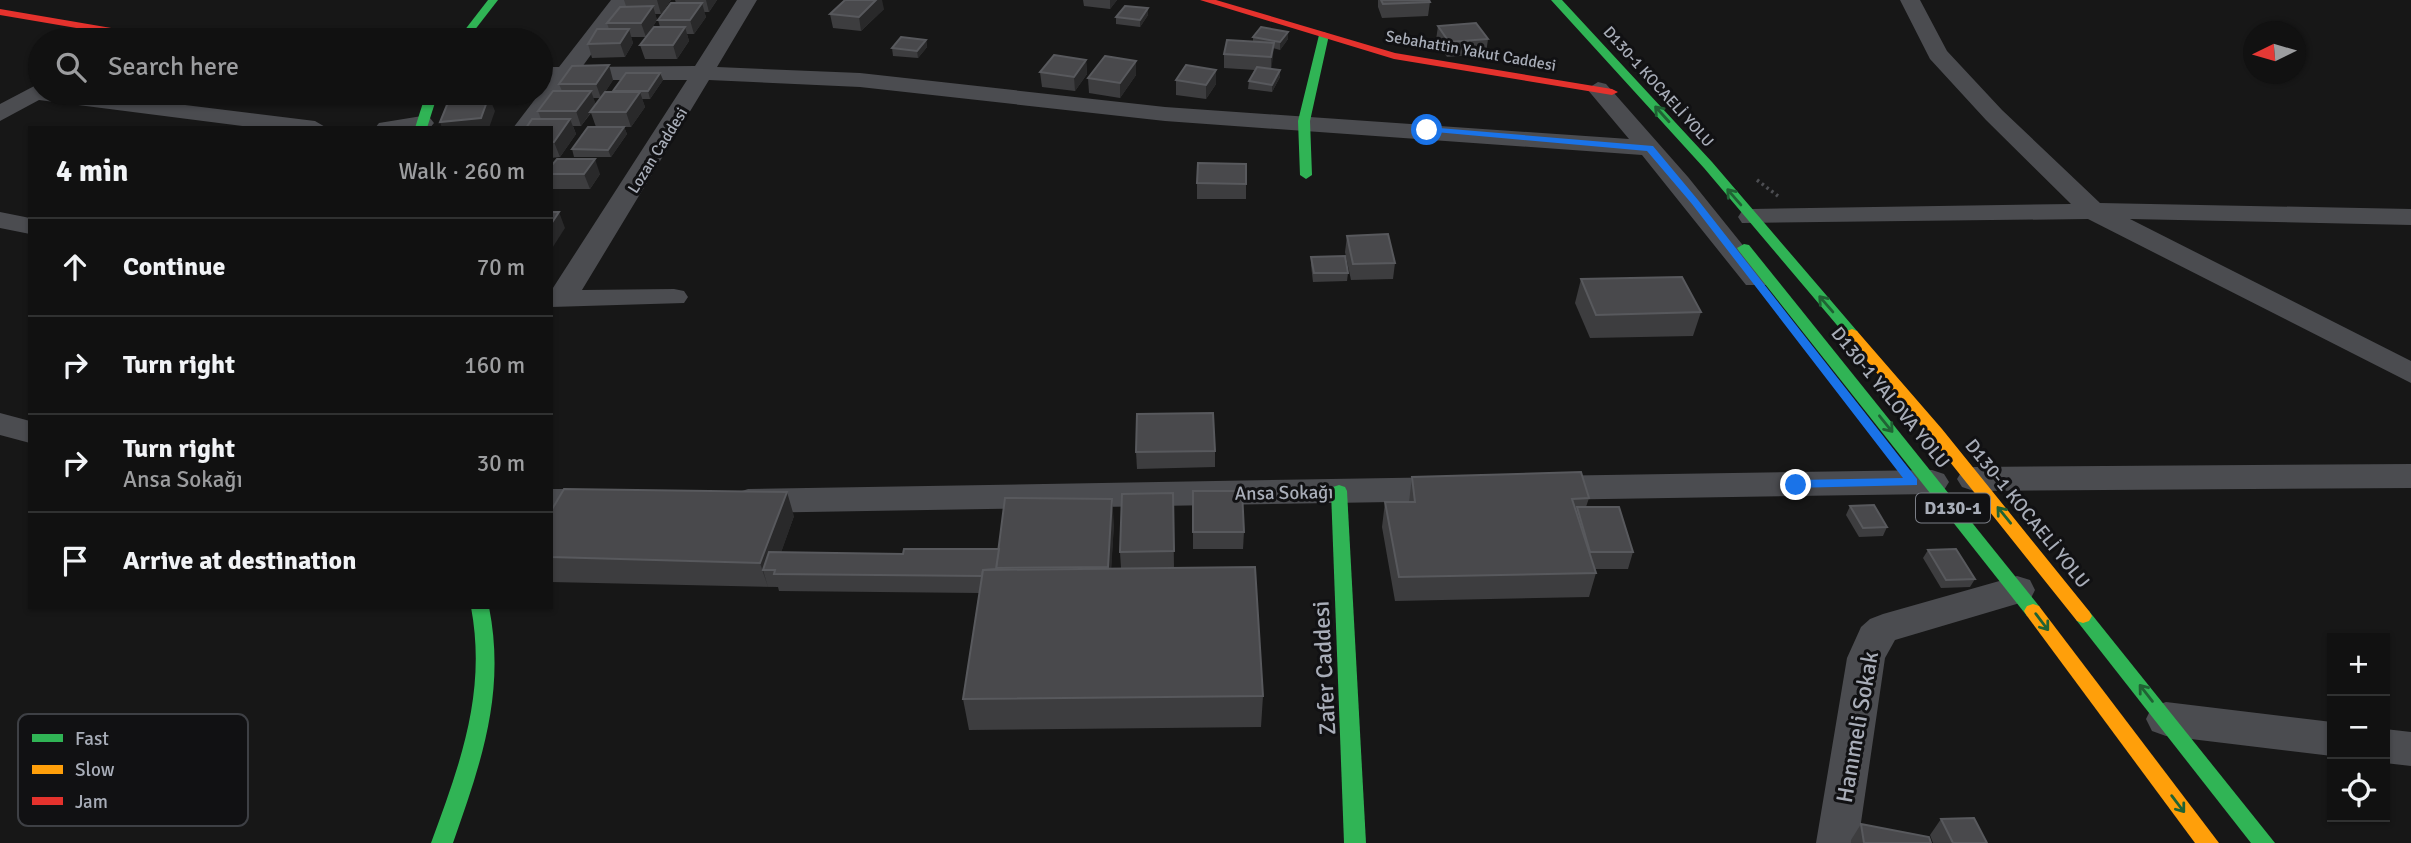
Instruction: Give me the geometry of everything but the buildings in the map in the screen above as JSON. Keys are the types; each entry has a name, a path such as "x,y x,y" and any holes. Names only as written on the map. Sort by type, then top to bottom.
{"main road":[{"path":"471,28 493,0"},
{"name":"Sebahattin Yakut Caddesi","path":"1205,0 1417,61 1602,85"},
{"name":"D130-1 KOCAELİ YOLU","path":"1556,0 1712,171 1974,479 2264,843"},
{"path":"0,12 79,28"},
{"path":"1306,175 1304,121 1324,35"},
{"name":"D130-1 YALOVA YOLU","path":"1602,85 1677,167 1923,482 2017,590 2208,843"},
{"path":"422,125 428,105"},
{"name":"Zafer Caddesi","path":"1339,491 1354,843"},
{"path":"442,843 471,763 487,674 485,625 481,609"}],"street":[{"path":"553,73 621,0"},
{"name":"Lozan Caddesi","path":"557,298 705,73 747,0"},
{"path":"1910,0 1938,54 1994,115 2093,211 2411,373"},
{"path":"553,74 705,73 860,80 1165,114 1304,121 1650,148"},
{"path":"1602,85 1650,148 1923,482"},
{"path":"0,114 28,97"},
{"path":"142,105 299,126"},
{"path":"527,126 537,105"},
{"path":"1751,217 2093,211 2411,216"},
{"path":"0,220 28,226"},
{"path":"557,298 674,297"},
{"path":"0,424 28,431"},
{"path":"1974,479 2411,476"},
{"name":"Ansa Sokağı","path":"718,501 1018,499 1923,482"},
{"path":"553,501 634,501"},
{"name":"Hanımeli Sokak","path":"1837,843 1866,658 1874,637 1883,629 2017,590"},
{"path":"2166,719 2327,739"},
{"path":"2390,747 2411,749"}],"path":[{"path":"1751,175 1778,196"}],"traffic: fast":[{"path":"471,28 493,0"},
{"path":"1556,0 1708,165 1852,334"},
{"path":"1306,175 1304,121 1324,35"},
{"path":"422,126 428,105"},
{"path":"1744,248 2033,611"},
{"path":"1339,491 1355,843"},
{"path":"442,843 471,757 484,697 486,637 480,609"},
{"path":"2083,616 2264,843"}],"traffic: slow":[{"path":"1852,334 1936,433 2083,616"},
{"path":"2033,611 2208,843"}],"traffic: jam":[{"path":"1205,0 1394,56 1612,92"},
{"path":"0,12 94,28"}],"route":[{"path":"1427,130 1650,148 1913,482 1796,485"}]}
